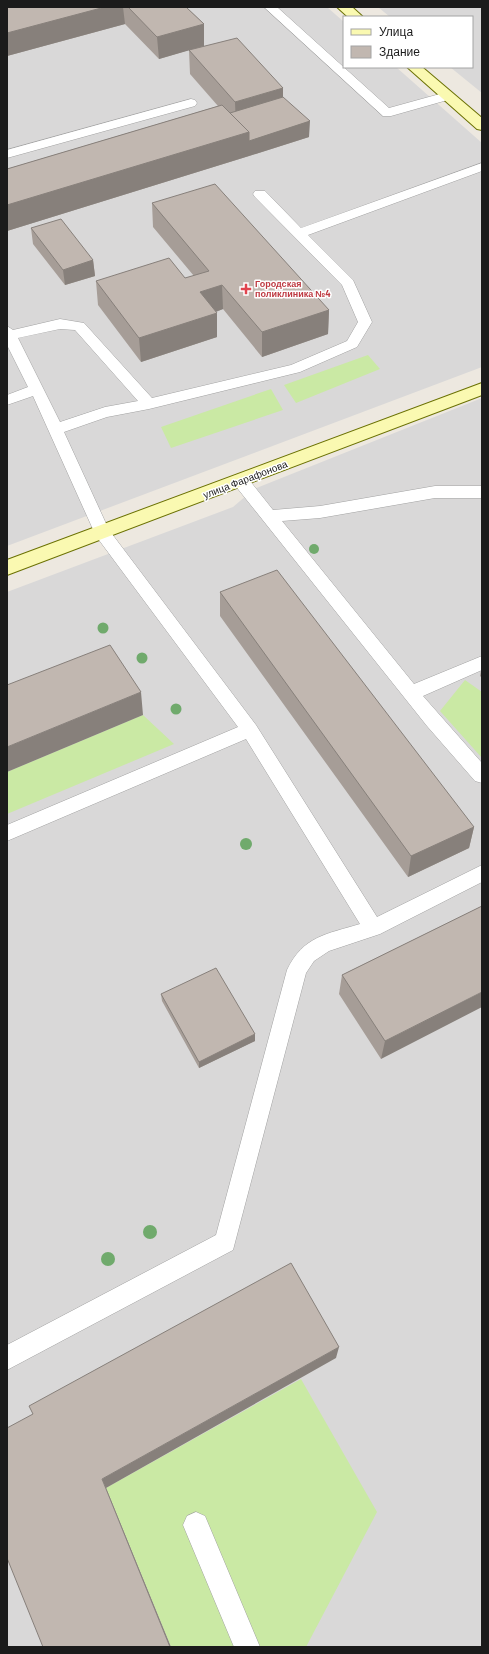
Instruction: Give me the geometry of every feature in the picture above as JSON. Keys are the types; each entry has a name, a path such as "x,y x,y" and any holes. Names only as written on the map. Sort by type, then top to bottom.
{"street":[{"path":"344,7 355,16"},
{"path":"415,68 482,126"},
{"name":"улица Фарафонова","path":"7,568 482,389"}],"lane":[{"path":"270,7 387,113 447,96"},
{"path":"7,154 191,103"},
{"path":"298,234 482,167"},
{"path":"56,430 105,412 149,404 295,369 352,344 366,322 348,283 260,194"},
{"path":"149,404 79,326 60,324 8,333 37,389 102,532 250,730 373,928"},
{"path":"7,400 37,389"},
{"path":"240,480 411,693 482,776"},
{"path":"270,516 320,512 435,492 481,490"},
{"path":"411,693 482,663"},
{"path":"7,833 250,730"},
{"path":"7,1358 225,1242 297,970 307,956 324,944 373,928 482,873"},
{"path":"196,1525 247,1647"}],"shaded area":[{"path":"7,7 327,7 343,21 343,68 397,68 482,143 482,367 7,546"},
{"path":"378,7 482,7 482,93 451,68 473,68 473,16 389,16"},
{"path":"482,398 482,1647 7,1647 7,592 233,507 254,489"}],"green space":[{"path":"368,355 380,369 296,403 284,385"},
{"path":"271,389 283,410 171,448 161,427"},
{"path":"465,680 482,692 482,758 440,711"},
{"path":"143,715 174,744 7,814 7,772"},
{"path":"301,1379 377,1512 306,1647 171,1647 106,1488"}],"building":[{"path":"7,7 105,7 7,33"},
{"path":"128,7 186,7 204,24 157,37"},
{"path":"237,38 283,88 235,102 189,50"},
{"path":"283,97 310,121 249,141 249,132 230,113"},
{"path":"222,105 249,132 7,205 7,169"},
{"name":"Городская поликлиника №4","path":"215,184 329,310 262,332 222,285 200,292 217,313 139,338 96,281 169,258 185,278 209,271 152,203"},
{"path":"61,219 93,260 63,270 31,228"},
{"path":"277,570 474,827 411,856 220,592"},
{"path":"110,645 141,692 7,747 7,685"},
{"path":"482,906 482,992 385,1041 342,975"},
{"path":"216,968 255,1034 199,1062 161,994"},
{"path":"291,1263 339,1347 102,1479 170,1647 43,1647 7,1558 7,1428 33,1414 29,1406"}],"place":[{"name":"Городская поликлиника №4","path":"246,289"}]}
